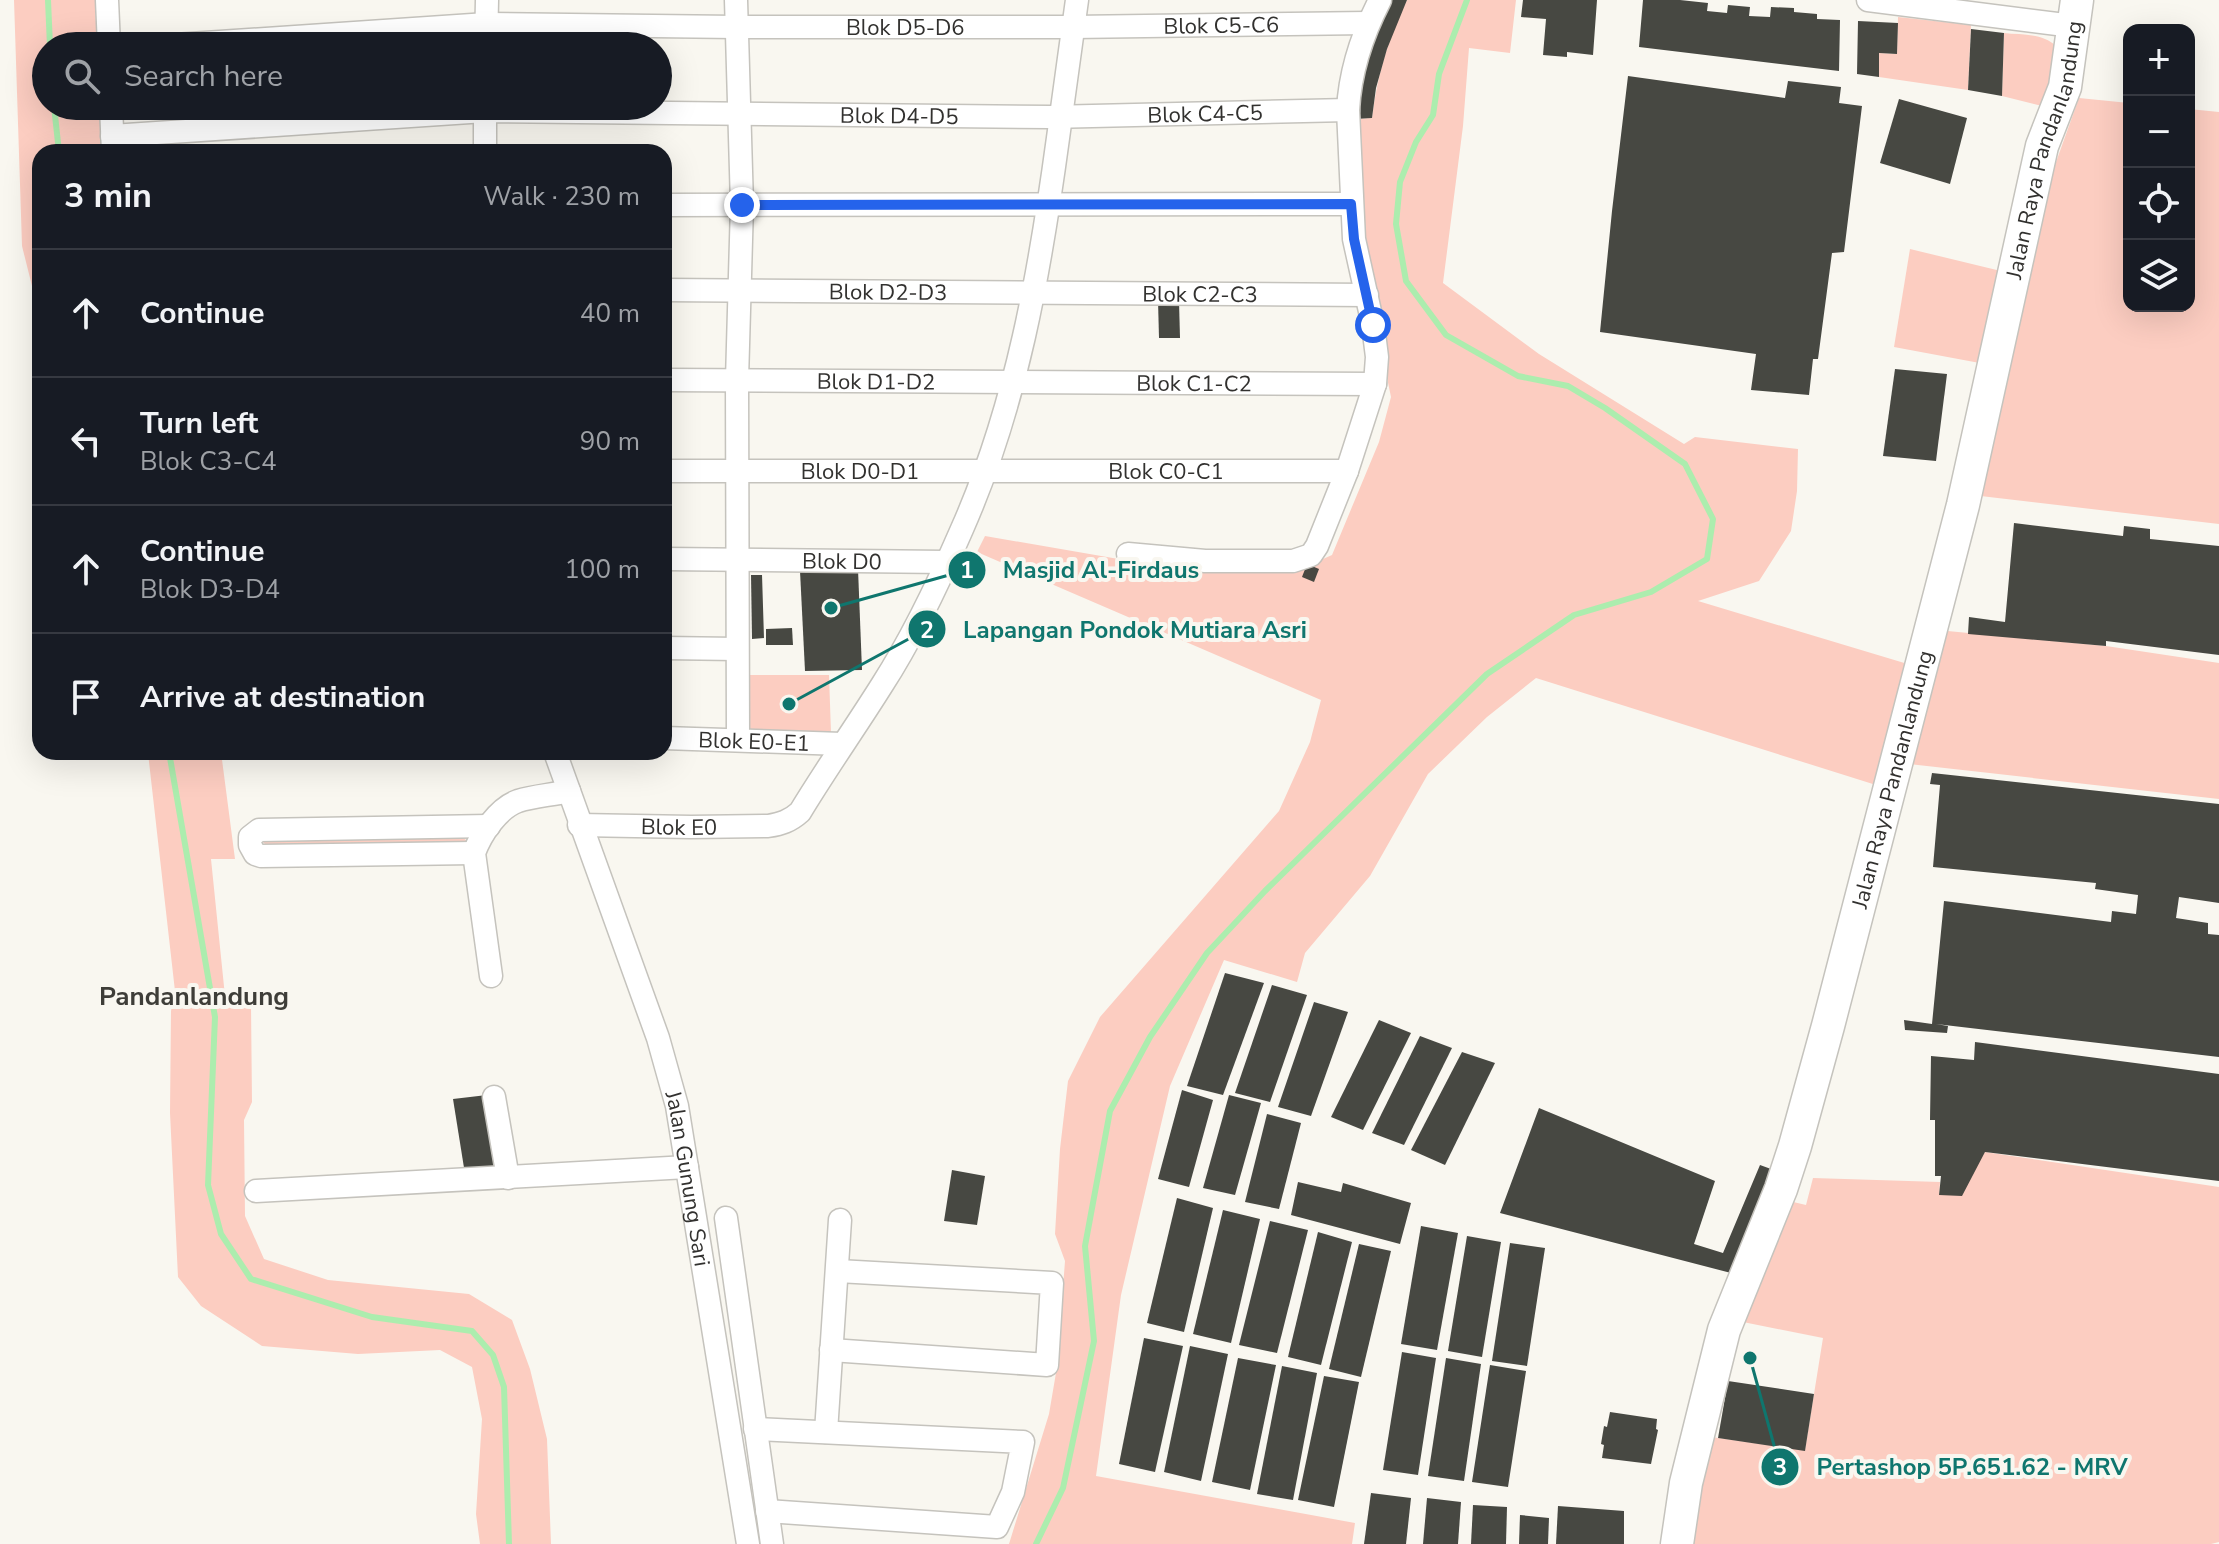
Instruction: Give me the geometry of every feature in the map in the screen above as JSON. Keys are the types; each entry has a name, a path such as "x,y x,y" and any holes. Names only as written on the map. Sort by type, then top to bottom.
{"street":[{"path":"107,0 108,32"},
{"path":"486,32 487,0"},
{"path":"736,0 742,205 737,380 738,740"},
{"path":"842,744 903,649 963,528 1014,383 1049,205 1077,0"},
{"path":"1128,554 1205,561 1301,560 1311,555 1317,546 1347,471 1375,384 1377,357 1354,239 1348,110 1357,56 1380,0"},
{"path":"1868,0 2075,11"},
{"name":"Jalan Raya Pandanlandung","path":"1677,1544 1689,1469 1724,1330 1781,1189 1828,1026 1963,505 2042,146 2065,87 2075,11"},
{"name":"Blok C5-C6","path":"1073,27 1368,23"},
{"name":"Blok D5-D6","path":"580,32 736,27 1073,27"},
{"name":"Blok C4-C5","path":"1061,117 1348,110"},
{"name":"Blok D4-D5","path":"672,113 1061,117"},
{"path":"111,120 112,144"},
{"name":"Blok D4-D5","path":"112,144 368,120"},
{"path":"485,120 485,144"},
{"path":"672,205 1351,204"},
{"name":"Blok D2-D3","path":"672,290 1034,292"},
{"name":"Blok C2-C3","path":"1034,292 1367,295"},
{"name":"Blok D1-D2","path":"672,380 1014,383"},
{"name":"Blok C1-C2","path":"1014,383 1375,384"},
{"name":"Blok D0-D1","path":"672,471 985,471"},
{"name":"Blok C0-C1","path":"985,471 1347,471"},
{"name":"Blok D0","path":"672,559 946,562"},
{"path":"672,648 737,649"},
{"name":"Blok E0-E1","path":"672,738 842,744"},
{"name":"Blok E0","path":"579,825 691,827 780,824 800,812 842,744"},
{"name":"Jalan Gunung Sari","path":"558,760 658,1038 677,1106 748,1544"},
{"path":"491,976 474,853 479,840 506,807 516,801 569,791"},
{"path":"474,853 261,856 255,854 250,837 259,830 489,826"},
{"path":"494,1097 508,1178"},
{"path":"256,1191 687,1167"},
{"path":"726,1218 772,1544"},
{"path":"826,1432 840,1220"},
{"path":"831,1350 1047,1365 1052,1283 838,1271"},
{"path":"755,1429 1023,1442 1013,1492 992,1536 767,1511"}],"shaded area":[{"path":"14,0 95,0 96,32 32,32 32,120 101,120 102,144 32,144 32,286 22,246"},
{"path":"1407,0 1516,0 1510,53 1469,48 1463,126 1443,283 1539,354 1684,444 1695,437 1798,449 1797,491 1791,531 1759,581 1698,601 1911,665 1876,785 1536,678 1487,717 1428,774 1370,876 1305,953 1297,982 1224,960 1170,1086 1121,1295 1096,1476 1355,1523 1352,1544 1009,1544 1049,1414 1057,1367 1065,1261 1055,1234 1068,1081 1100,1017 1279,811 1310,742 1321,700 977,552 985,536 1182,570 1294,572 1332,555 1379,442 1391,397 1360,247 1355,119 1372,118 1384,58"},
{"path":"1898,17 1971,25 1968,90 1879,77 1879,53 1897,54"},
{"path":"2004,33 2039,37 2056,46 2046,107 2002,96"},
{"path":"2079,98 2123,102 2123,312 2195,312 2195,110 2219,112 2219,524 1972,495 2046,190"},
{"path":"1910,249 2005,272 1985,364 1894,347"},
{"path":"1937,630 2106,646 2219,663 2219,799 1909,764"},
{"path":"748,675 829,675 831,733 749,732"},
{"path":"149,760 222,760 235,859 211,859 226,1006 251,1005 252,1102 244,1120 245,1216 264,1259 328,1280 469,1294 512,1320 530,1369 547,1439 551,1544 480,1544 476,1514 482,1419 472,1367 440,1350 358,1354 262,1346 201,1306 178,1277 170,1113 171,1011 175,991"},
{"path":"261,840 466,840 464,845 265,844"},
{"path":"1985,1152 2219,1187 2219,1542 1689,1544 1711,1437 1805,1450 1823,1338 1738,1321 1789,1201 1806,1205 1813,1178 1940,1182 1939,1195"}],"building":[{"path":"1387,0 1407,0 1387,49 1376,88 1372,118 1355,119 1359,75"},
{"path":"1523,0 1597,0 1593,55 1567,52 1567,57 1543,55 1546,19 1521,17"},
{"path":"1643,0 1708,3 1707,11 1727,13 1728,5 1750,7 1749,16 1770,17 1771,7 1794,8 1794,12 1817,14 1817,19 1840,20 1839,71 1639,47"},
{"path":"1858,21 1898,23 1897,54 1879,53 1879,77 1857,74"},
{"path":"1971,29 2004,33 2002,96 1968,90"},
{"path":"1628,76 1785,98 1788,81 1841,87 1839,103 1862,106 1844,252 1832,253 1818,359 1813,359 1809,395 1751,390 1756,354 1600,332"},
{"path":"1899,99 1967,118 1950,184 1880,163"},
{"path":"1158,300 1179,301 1180,338 1159,338"},
{"path":"1895,369 1947,374 1936,461 1883,456"},
{"path":"2014,523 2123,536 2124,526 2150,529 2150,539 2219,546 2219,655 2106,641 2106,646 1968,634 1969,617 2005,622"},
{"path":"1307,564 1319,569 1314,582 1302,577"},
{"path":"858,569 862,670 805,671 800,571"},
{"path":"751,575 762,575 764,638 752,639"},
{"path":"792,628 793,645 766,645 766,629"},
{"path":"1932,773 2219,804 2219,903 2179,897 2176,918 2208,923 2208,934 2219,935 2219,1057 1936,1024 1948,1026 1947,1033 1905,1030 1904,1020 1932,1024 1944,901 2111,922 2112,911 2136,914 2138,895 2095,889 2096,883 1933,867 1940,785 1930,784"},
{"path":"1225,973 1264,983 1223,1095 1187,1086"},
{"path":"1272,985 1307,995 1270,1102 1235,1093"},
{"path":"1314,1002 1348,1012 1311,1116 1278,1107"},
{"path":"1379,1020 1411,1033 1363,1130 1331,1117"},
{"path":"1420,1036 1452,1048 1404,1145 1372,1133"},
{"path":"1975,1042 2219,1074 2219,1181 1985,1152 1962,1196 1939,1195 1941,1176 1935,1176 1935,1120 1930,1120 1931,1056 1974,1060"},
{"path":"1462,1052 1495,1063 1445,1165 1411,1150"},
{"path":"1182,1090 1213,1100 1189,1187 1158,1179"},
{"path":"487,1095 501,1170 465,1174 453,1099"},
{"path":"1229,1095 1261,1103 1235,1195 1203,1188"},
{"path":"1539,1108 1715,1181 1694,1244 1723,1253 1760,1165 1771,1169 1731,1273 1500,1213"},
{"path":"1267,1114 1301,1123 1279,1209 1245,1202"},
{"path":"952,1170 985,1176 977,1225 944,1221"},
{"path":"1298,1182 1341,1192 1343,1183 1411,1203 1400,1244 1291,1215"},
{"path":"1177,1198 1213,1208 1184,1332 1147,1323"},
{"path":"1223,1210 1260,1219 1231,1343 1193,1334"},
{"path":"1270,1221 1308,1230 1277,1353 1239,1345"},
{"path":"1421,1226 1458,1233 1437,1350 1401,1344"},
{"path":"1318,1232 1352,1242 1321,1365 1288,1357"},
{"path":"1467,1236 1501,1242 1482,1357 1448,1351"},
{"path":"1510,1243 1545,1248 1527,1366 1492,1361"},
{"path":"1359,1244 1391,1251 1361,1377 1329,1369"},
{"path":"1144,1338 1183,1346 1155,1472 1119,1464"},
{"path":"1190,1346 1228,1354 1201,1481 1164,1472"},
{"path":"1402,1352 1436,1358 1418,1475 1383,1470"},
{"path":"1238,1358 1276,1365 1250,1490 1212,1482"},
{"path":"1446,1358 1481,1364 1464,1481 1428,1476"},
{"path":"1490,1365 1526,1371 1508,1487 1472,1482"},
{"path":"1282,1366 1317,1373 1293,1500 1257,1494"},
{"path":"1324,1376 1359,1382 1334,1507 1298,1500"},
{"path":"1728,1381 1814,1394 1805,1451 1718,1438"},
{"path":"1610,1412 1657,1419 1658,1430 1651,1464 1602,1458 1604,1426 1607,1427"},
{"path":"1371,1493 1411,1498 1406,1544 1364,1544"},
{"path":"1427,1498 1461,1502 1458,1544 1423,1544"},
{"path":"1473,1505 1507,1507 1506,1544 1471,1544"},
{"path":"1558,1506 1624,1511 1624,1544 1556,1544"},
{"path":"1520,1515 1549,1518 1548,1544 1519,1544"}],"waterway":[{"path":"48,0 49,32"},
{"path":"1036,1544 1063,1488 1094,1341 1085,1246 1110,1111 1150,1037 1207,953 1265,891 1487,674 1574,615 1651,592 1707,559 1713,519 1685,464 1568,386 1518,376 1446,335 1406,281 1396,224 1400,182 1416,142 1433,115 1439,74 1467,0"},
{"path":"56,120 58,144"},
{"path":"170,760 215,1017 208,1185 221,1234 251,1279 372,1317 472,1331 493,1355 504,1387 509,1544"}],"place":[{"name":"Masjid Al-Firdaus","path":"831,608"},
{"name":"Lapangan Pondok Mutiara Asri","path":"789,704"},
{"name":"Pertashop 5P.651.62 - MRV","path":"1750,1358"}],"district":[{"name":"Pandanlandung","path":"194,996"}],"route":[{"path":"742,205 1351,204 1354,239 1373,325"}]}
